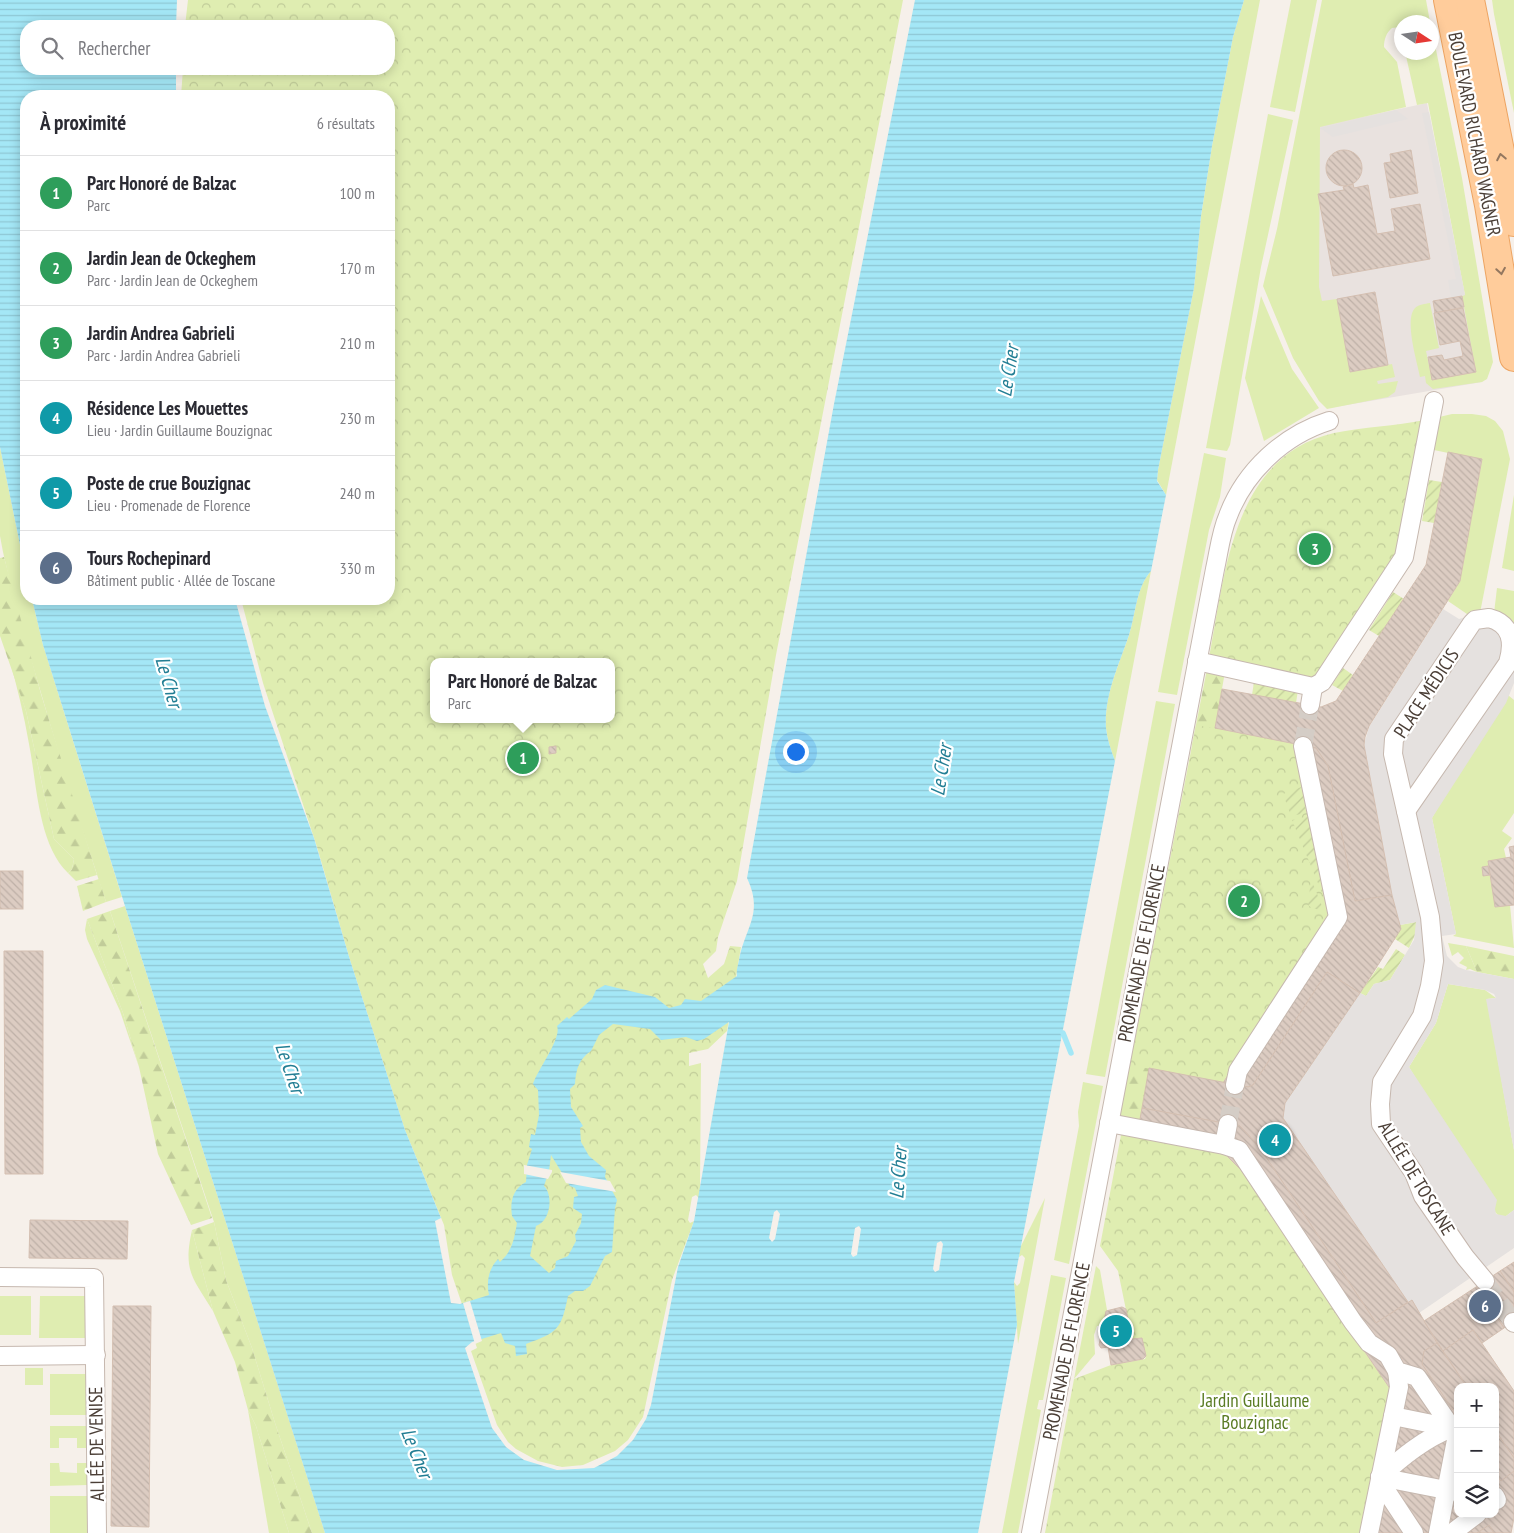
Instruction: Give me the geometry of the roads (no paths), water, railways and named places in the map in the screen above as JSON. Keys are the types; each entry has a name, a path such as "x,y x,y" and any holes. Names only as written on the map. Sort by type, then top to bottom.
{"main road":[{"name":"BOULEVARD RICHARD WAGNER","path":"1448,0 1489,205 1514,358"},
{"name":"BOULEVARD RICHARD WAGNER","path":"1470,0 1514,222"}],"street":[{"path":"1197,661 1313,687 1322,682 1404,558 1434,401"},
{"name":"PROMENADE DE FLORENCE","path":"1031,1533 1197,661 1227,517 1246,482 1280,446 1312,426 1329,421"},
{"name":"PLACE MÉDICIS","path":"1489,618 1503,623 1511,635 1513,644 1508,663 1406,811 1393,754 1394,739 1472,623 1475,620 1489,618"},
{"path":"1310,705 1313,687"},
{"path":"1235,1085 1238,1071 1338,917 1303,746"},
{"name":"ALLÉE DE TOSCANE","path":"1406,811 1430,917 1434,961 1422,1016 1382,1082 1381,1124 1414,1173 1423,1196 1485,1281"},
{"path":"1109,1123 1224,1145 1239,1150 1353,1322 1369,1343 1388,1355 1397,1370 1399,1387 1370,1533"},
{"path":"1224,1145 1228,1124"},
{"name":"ALLÉE DE VENISE","path":"0,1277 94,1278 97,1533"},
{"path":"0,1356 96,1355"},
{"path":"1397,1370 1417,1377 1454,1432"},
{"path":"1393,1416 1454,1434"},
{"path":"1380,1477 1393,1465 1437,1434 1454,1434"},
{"path":"1438,1533 1452,1491 1454,1453"},
{"path":"1380,1477 1452,1491"},
{"path":"1380,1477 1414,1533"},
{"path":"1452,1533 1472,1518"}],"water":[{"path":"0,0 177,0 176,20 20,20 20,75 176,75 176,90 20,90 20,545 0,447"},
{"name":"Le Cher","path":"915,0 1244,0 1233,37 1212,146 1201,216 1194,288 1158,470 1157,481 1166,495 1151,571 1139,593 1129,635 1113,680 1107,704 1106,728 1115,761 1014,1282 1017,1325 978,1533 325,1533 125,906 43,645 33,605 237,605 265,706 314,838 350,960 405,1130 441,1218 435,1221 451,1303 460,1304 489,1295 488,1280 490,1271 498,1259 500,1262 504,1258 512,1244 517,1223 512,1216 512,1201 515,1192 526,1182 527,1165 532,1149 529,1147 531,1134 535,1135 539,1115 538,1090 533,1084 553,1046 558,1031 557,1026 567,1017 569,1019 592,999 596,990 605,985 655,997 669,1008 681,1005 685,999 701,1001 737,976 742,948 754,911 752,891 747,878 834,404","holes":["729,1022 694,1221 678,1267 651,1405 646,1419 633,1440 617,1456 594,1468 557,1470 524,1460 506,1447 492,1428 465,1348 472,1342 501,1333 505,1343 515,1346 516,1356 527,1354 526,1344 552,1333 560,1323 568,1296 575,1291 583,1291 590,1286 605,1256 612,1252 617,1200 605,1177 606,1170 589,1156 581,1142 580,1128 583,1126 571,1107 570,1089 575,1084 579,1065 591,1051 599,1035 613,1024 650,1029 661,1040 686,1037 697,1041 704,1039","551,1155 570,1186 575,1188 578,1196 574,1197 573,1208 582,1214 581,1223 575,1235 576,1241 568,1256 556,1261 555,1268 549,1273 530,1256 536,1226 545,1219 549,1208 549,1196 544,1186 549,1171","777,1210 780,1214 775,1239 772,1242 769,1238 774,1212","859,1226 861,1229 857,1255 853,1257 851,1254 855,1228","941,1241 943,1244 939,1270 935,1272 933,1269 937,1243"]}],"waterway":[{"path":"1063,1033 1071,1053"}],"tunnel":[{"path":"1303,746 1310,705"},
{"path":"1228,1124 1235,1085"},
{"path":"1485,1281 1513,1322"}],"place":[{"name":"Jardin Andrea Gabrieli","path":"1315,549"},
{"name":"Parc Honoré de Balzac","path":"523,758"},
{"name":"Jardin Jean de Ockeghem","path":"1244,901"},
{"name":"Résidence Les Mouettes","path":"1275,1140"},
{"name":"Tours Rochepinard","path":"1485,1306"},
{"name":"Poste de crue Bouzignac","path":"1116,1331"}],"park label":[{"name":"Jardin Guillaume Bouzignac","path":"1255,1411"}]}
